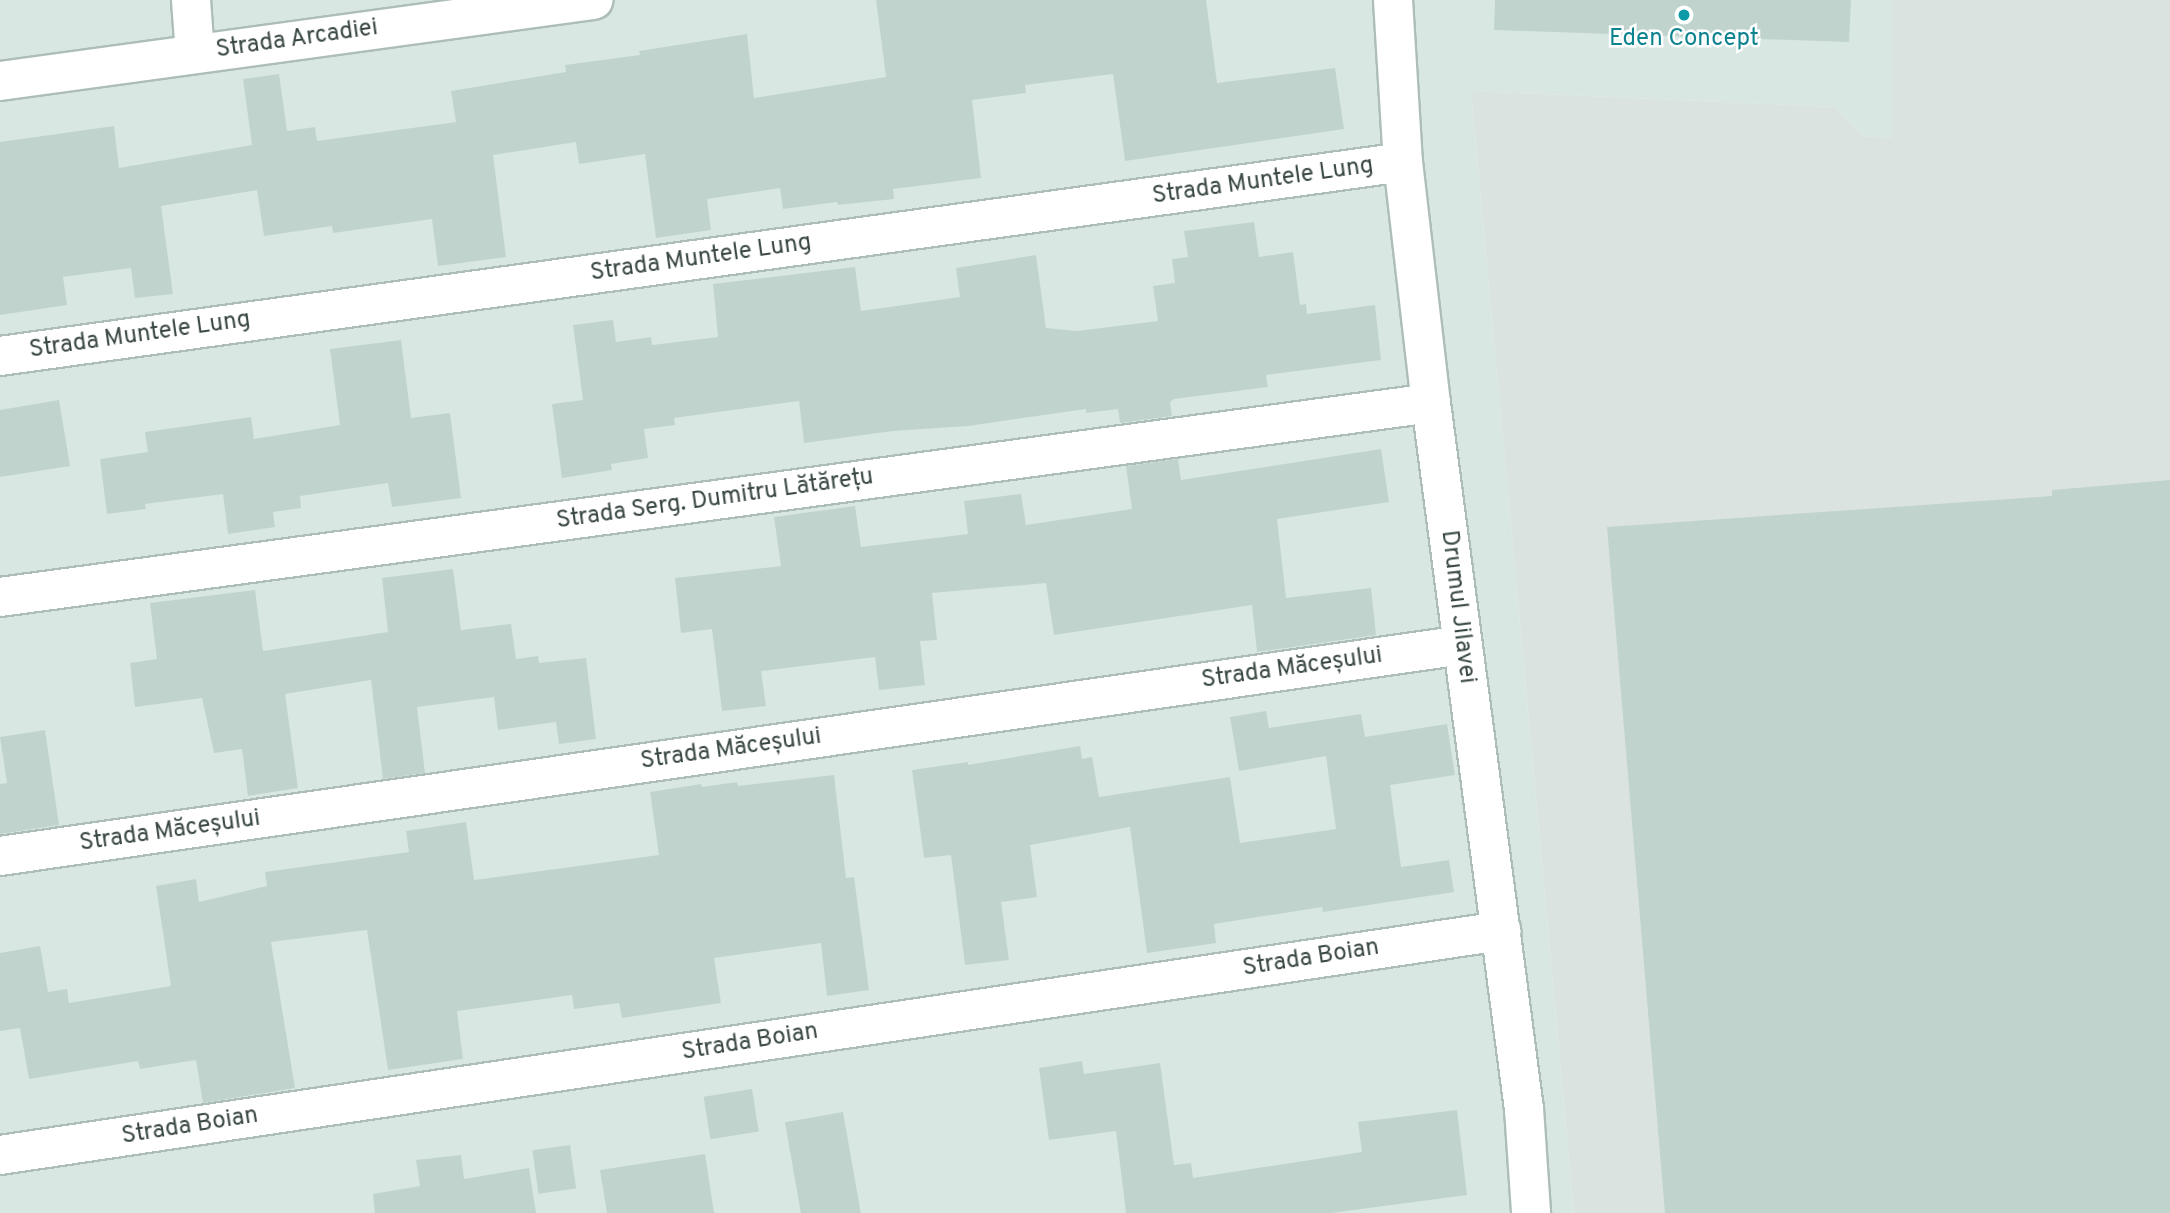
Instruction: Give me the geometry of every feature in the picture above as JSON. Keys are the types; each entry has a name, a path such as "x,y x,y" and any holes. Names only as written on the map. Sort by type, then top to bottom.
{"street":[{"path":"191,0 195,54"},
{"name":"Strada Arcadiei","path":"0,81 593,0"},
{"name":"Drumul Jilavei","path":"1393,0 1403,162 1431,403 1524,1109 1531,1213"},
{"name":"Strada Muntele Lung","path":"0,356 1403,162"},
{"name":"Strada Serg. Dumitru Lătărețu","path":"0,597 1431,403"},
{"name":"Strada Măceșului","path":"0,856 1462,645"},
{"name":"Strada Boian","path":"0,1155 1501,931"}],"shaded area":[{"path":"0,0 1892,0 1892,138 1862,136 1835,107 1471,91 1574,1213 0,1213"},
{"path":"1892,0 2170,0 2170,1213 1574,1213 1471,91 1835,107 1862,136 1892,138"}],"building":[{"path":"876,0 1206,0 1217,83 1335,68 1344,129 1125,161 1113,74 1025,85 1026,93 972,100 981,178 893,189 894,199 838,205 837,202 783,209 780,188 707,199 711,230 656,238 645,154 579,164 576,142 493,155 506,257 438,266 432,219 333,233 332,226 264,236 257,190 161,206 173,294 135,298 131,268 63,277 67,305 0,315 0,142 114,126 119,168 252,145 243,79 279,74 287,131 315,127 317,141 456,122 451,91 566,72 565,65 640,55 639,51 747,34 754,98 886,77"},
{"name":"Eden Concept","path":"1495,0 1851,0 1849,42 1494,30"},
{"path":"1254,222 1259,257 1293,252 1300,305 1306,304 1307,314 1375,305 1381,360 1266,375 1268,387 1174,399 1170,402 1172,416 1120,423 1118,409 1086,413 1086,409 968,426 893,431 804,443 799,401 674,418 675,425 644,429 648,458 611,464 612,470 562,478 552,404 583,400 573,325 613,320 616,342 651,337 652,345 718,337 713,284 855,267 861,311 960,297 956,268 1036,255 1046,328 1077,331 1158,321 1153,286 1175,283 1172,259 1188,257 1184,231"},
{"path":"401,340 411,418 450,413 461,498 392,507 388,483 300,496 301,508 273,512 275,527 228,534 223,494 145,504 146,509 107,514 100,459 148,452 145,432 251,417 254,439 340,425 330,349"},
{"path":"59,400 70,466 0,477 0,410"},
{"path":"1381,449 1389,502 1277,519 1286,598 1371,588 1376,635 1257,652 1252,605 1054,635 1046,583 932,593 937,640 920,641 925,685 879,690 875,657 761,671 766,706 722,711 712,629 681,633 675,578 781,566 774,517 855,506 861,547 968,534 964,501 1021,494 1026,525 1132,509 1126,466 1178,459 1181,480"},
{"path":"2170,480 2170,1213 1665,1213 1607,527 2052,496 2052,490"},
{"path":"453,569 461,630 511,624 516,659 538,656 539,663 586,658 596,739 559,744 556,722 498,730 494,697 417,707 425,773 383,779 371,680 285,694 298,788 248,796 242,749 214,753 202,698 135,707 130,663 157,659 150,603 255,590 263,651 388,632 382,578"},
{"path":"1266,711 1269,728 1361,714 1365,737 1447,724 1455,775 1390,785 1401,867 1449,860 1454,892 1323,912 1322,907 1214,924 1216,943 1147,953 1130,827 1030,845 1037,897 1001,902 1009,960 965,965 951,855 924,858 912,770 968,762 968,765 1080,746 1082,759 1092,757 1099,797 1230,777 1240,843 1336,829 1326,756 1239,771 1230,717"},
{"path":"45,730 59,825 0,834 0,784 7,783 0,737"},
{"path":"834,775 846,878 854,877 869,990 827,996 821,943 714,958 721,1003 622,1018 619,1003 574,1009 572,995 457,1011 463,1059 388,1070 367,930 271,942 295,1088 203,1103 196,1060 140,1069 138,1061 29,1079 20,1028 0,1031 0,953 40,946 48,992 67,989 69,1003 171,986 156,886 196,879 199,902 267,886 265,872 409,852 406,831 466,822 474,880 659,855 650,792 701,784 702,787 737,782 738,786"},
{"path":"1082,1061 1084,1074 1160,1063 1174,1165 1191,1163 1193,1178 1362,1152 1358,1122 1457,1110 1467,1195 1331,1213 1126,1213 1116,1131 1049,1140 1039,1068"},
{"path":"752,1089 759,1131 710,1139 704,1097"},
{"path":"843,1112 861,1213 801,1213 785,1122"},
{"path":"570,1145 576,1189 538,1194 532,1150"},
{"path":"705,1154 714,1213 607,1213 600,1170"},
{"path":"461,1155 464,1179 529,1168 536,1213 375,1213 373,1194 420,1186 416,1160"}],"place":[{"name":"Eden Concept","path":"1684,15"}]}
